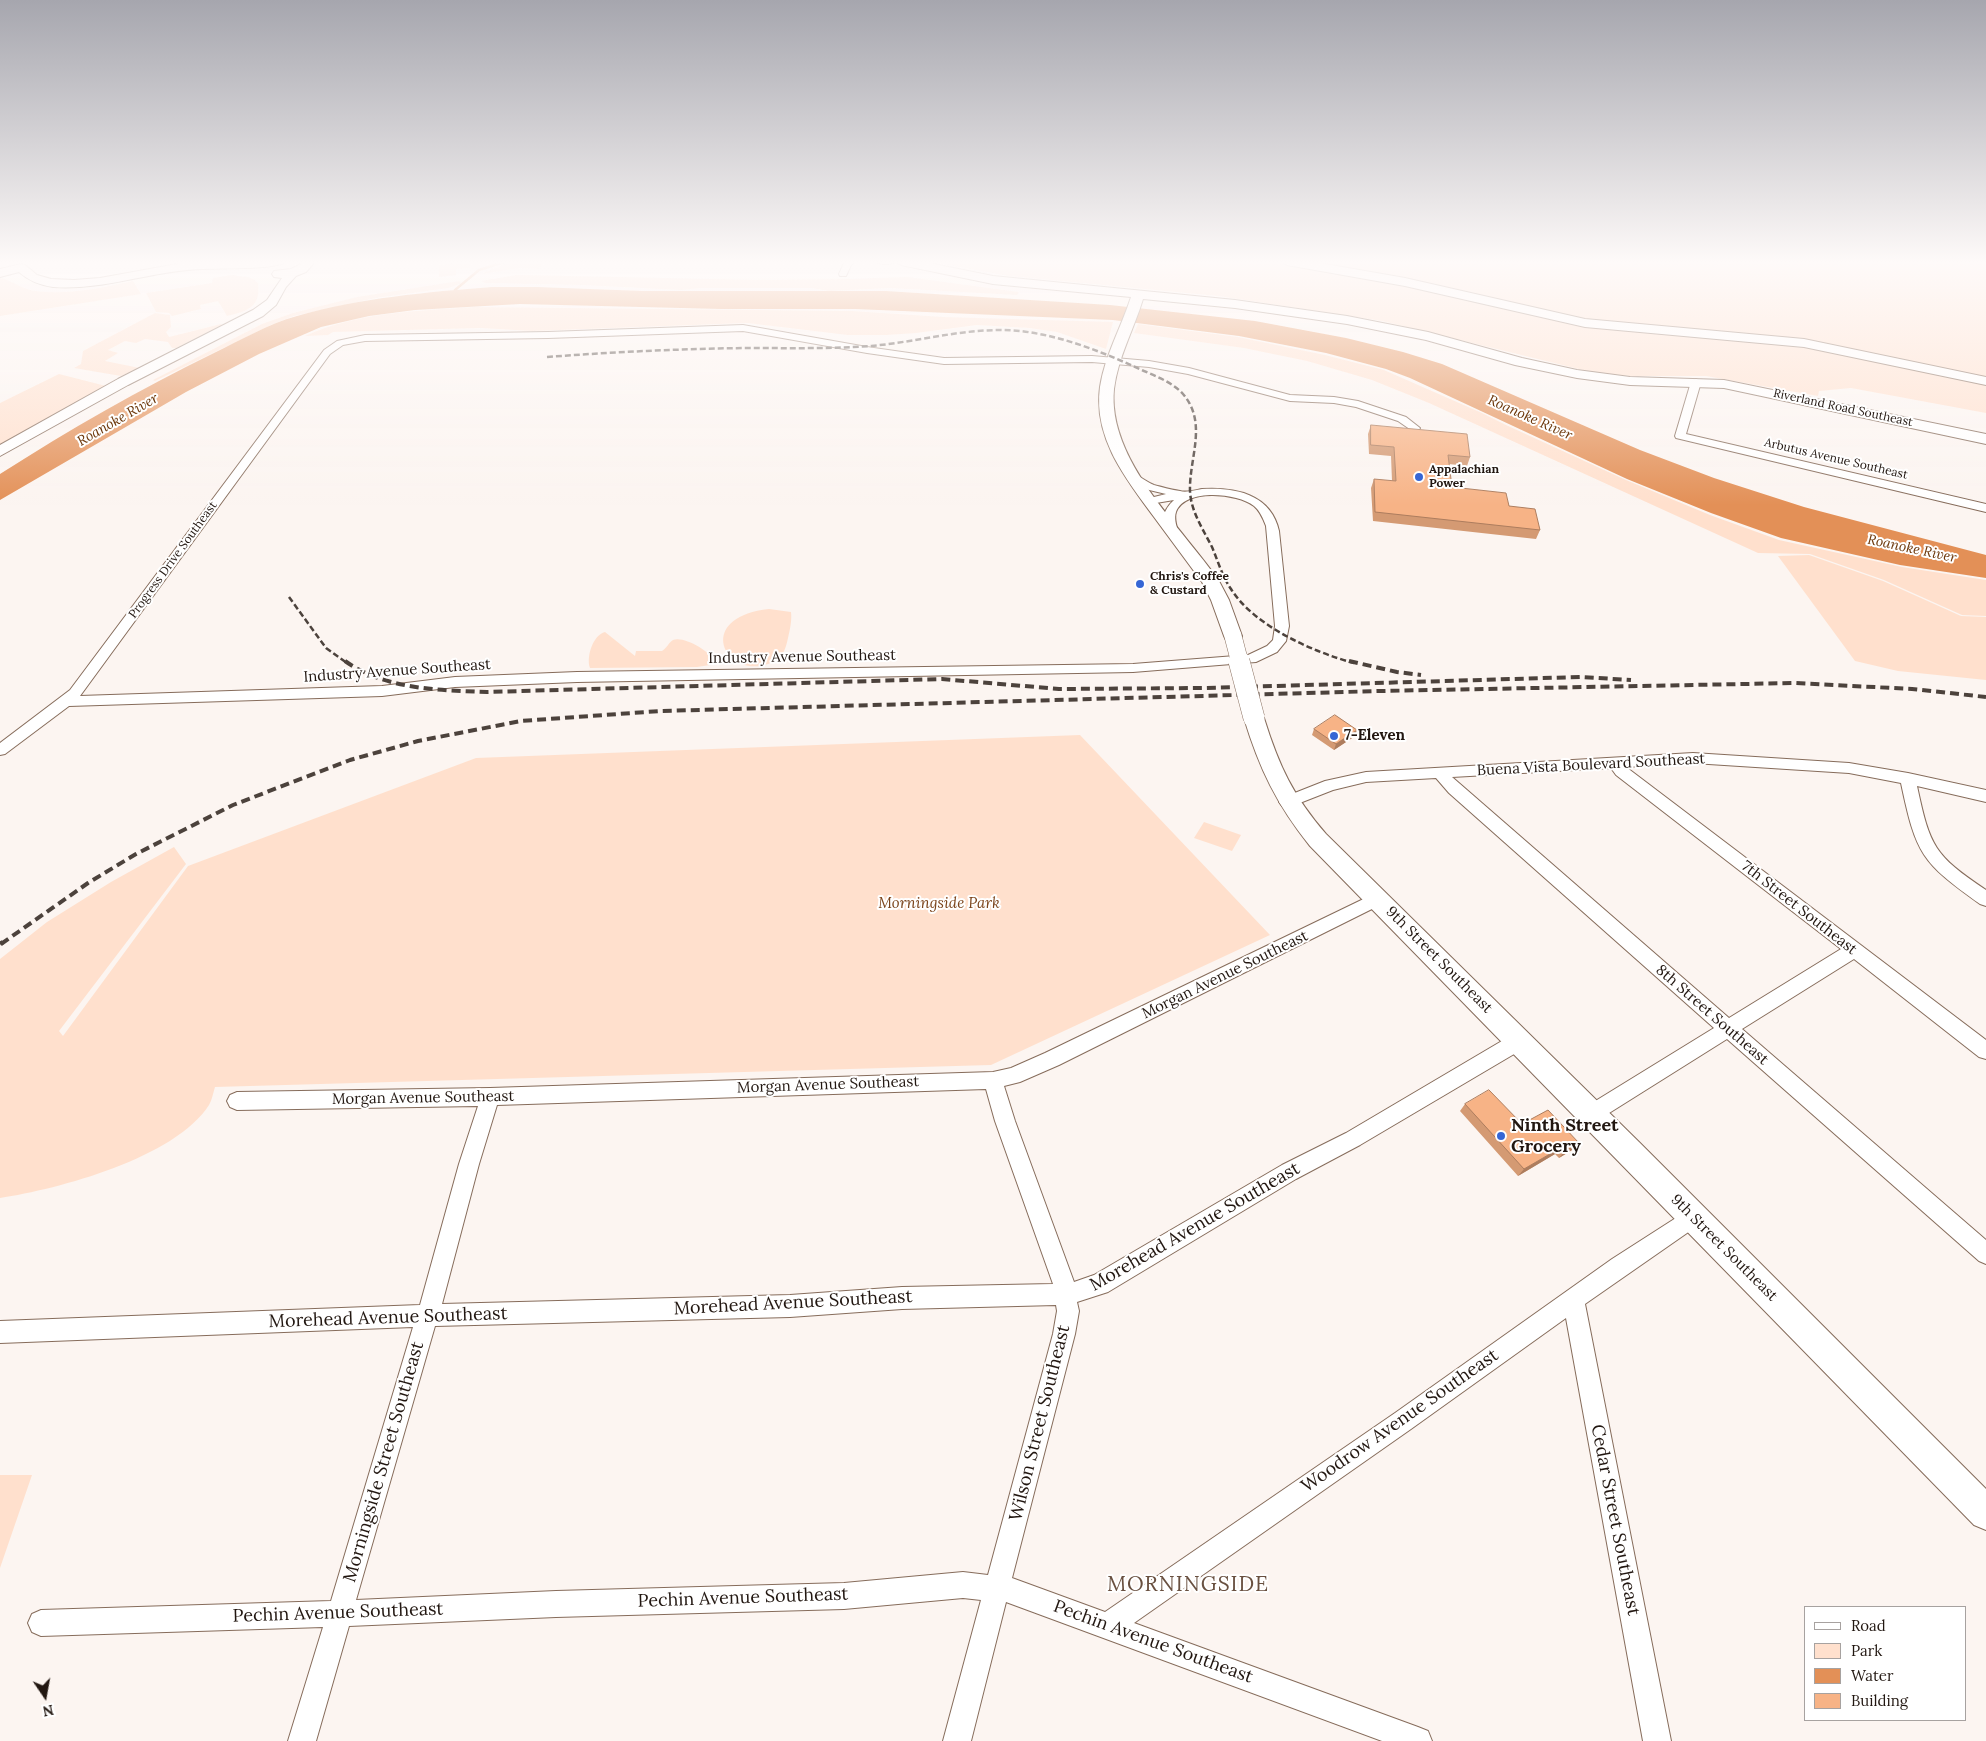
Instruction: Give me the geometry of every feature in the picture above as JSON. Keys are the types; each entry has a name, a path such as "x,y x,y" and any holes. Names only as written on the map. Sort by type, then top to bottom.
{"main road":[{"path":"0,451 123,382 203,342"},
{"name":"9th Street Southeast","path":"1120,342 1106,399 1106,412 1115,446 1150,501 1210,581 1220,600 1233,636 1254,718 1272,773 1287,802 1318,840 1983,1506"},
{"name":"Riverland Road Southeast","path":"1450,342 1520,362 1595,378 1630,381 1696,382 1748,388 1986,439"},
{"path":"1798,342 1986,381"}],"street":[{"name":"Progress Drive Southeast","path":"0,750 67,701 82,685 326,352 344,342"},
{"name":"Progress Drive Southeast","path":"826,342 944,361 1081,359 1114,361"},
{"path":"1114,361 1189,371 1290,398 1334,400 1358,404 1402,419 1415,428"},
{"name":"Arbutus Avenue Southeast","path":"1696,382 1680,436 1986,508"},
{"path":"1134,478 1149,487 1174,493 1190,494"},
{"name":"Industry Avenue Southeast","path":"67,701 382,691 455,682 567,678 1133,668 1238,661 1262,655 1272,649 1279,641 1282,632 1273,534 1269,518 1259,506 1244,497 1222,492 1190,494 1150,501"},
{"path":"1172,531 1168,514 1173,506 1190,494"},
{"name":"Buena Vista Boulevard Southeast","path":"1287,802 1347,780 1693,758 1814,764 1857,769 1908,778 1986,796"},
{"name":"7th Street Southeast","path":"1614,762 1625,775 1986,1051"},
{"name":"8th Street Southeast","path":"1440,773 1454,789 1986,1254"},
{"path":"1908,778 1925,845 1932,856 1944,868 1986,899"},
{"name":"Morgan Avenue Southeast","path":"237,1101 490,1097 609,1091 992,1080 1013,1076 1052,1060 1378,898"},
{"path":"1591,1114 1854,950"},
{"name":"Morehead Avenue Southeast","path":"0,1332 426,1316 790,1306 902,1298 1066,1294 1100,1284 1289,1172 1353,1139 1519,1041"},
{"name":"Wilson Street Southeast","path":"956,1741 1064,1334 1068,1311 1066,1294 992,1080"},
{"name":"Morningside Street Southeast","path":"302,1741 490,1097"},
{"name":"Woodrow Avenue Southeast","path":"1108,1626 1188,1567 1404,1420 1573,1299 1693,1217"},
{"name":"Cedar Street Southeast","path":"1573,1299 1657,1741"},
{"name":"Pechin Avenue Southeast","path":"41,1623 844,1596 963,1586 997,1588 1010,1590 1418,1741"}],"green space":[{"path":"100,342 123,342 108,350 118,353 105,361 140,368 121,376 74,368 81,364 83,351"},
{"path":"168,342 188,342 176,348 172,348"},
{"path":"226,342 235,342 155,381 153,380"},
{"path":"1087,342 1108,342 1106,349"},
{"path":"1202,342 1263,342 1384,370 1626,480 1710,515 1779,540 1902,567 1986,580 1986,616 1962,615 1884,580 1810,554 1758,553 1429,403 1372,380 1307,361 1244,348"},
{"path":"1469,342 1986,342 1986,413 1851,388 1819,391 1818,396 1706,376 1630,376 1591,372"},
{"path":"59,374 106,386 0,445 0,403"},
{"path":"1809,555 1883,581 1961,616 1986,617 1986,680 1898,671 1855,661 1778,556"},
{"path":"769,609 791,612 790,628 784,651 777,660 768,664 752,666 739,663 729,655 724,645 724,634 731,623 746,614"},
{"path":"605,632 635,656 636,651 662,651 673,640 678,639 696,645 712,657 714,661 710,665 697,667 590,668 589,658 594,642 597,637"},
{"name":"Morningside Park","path":"1080,735 1270,935 991,1065 215,1087 209,1105 193,1124 170,1141 143,1155 83,1179 25,1194 0,1198 0,959 47,922 111,882 174,847 186,864 59,1031 63,1036 188,866 476,758"},
{"path":"1204,822 1241,835 1232,851 1194,838"},
{"path":"0,1475 32,1475 0,1568"}],"water":[{"name":"Roanoke River","path":"236,342 286,342 259,354 186,392 0,500 0,474 79,426 186,367"},
{"name":"Roanoke River","path":"1271,342 1363,342 1442,364 1640,450 1714,478 1804,507 1986,555 1986,578 1900,565 1781,538 1711,513 1627,479 1410,378 1386,369 1326,353"}],"building":[{"name":"Appalachian Power","path":"1371,425 1467,434 1470,457 1448,455 1452,487 1506,493 1509,506 1535,509 1540,530 1375,512 1374,479 1396,481 1394,447 1371,445"},
{"name":"7-Eleven","path":"1335,715 1357,730 1336,744 1314,729"},
{"path":"1489,1090 1522,1124 1548,1110 1579,1143 1565,1151 1562,1147 1524,1169 1465,1104"}],"railway":[{"path":"547,357 695,349 854,347 900,342"},
{"path":"1072,342 1155,376 1170,383 1183,394 1190,405 1196,429 1190,479 1191,499 1198,520 1231,589 1254,615 1269,626 1303,645 1354,663"},
{"path":"289,597 326,648 347,663"},
{"path":"345,661 361,671 378,678 413,687 487,692 942,679 1059,689 1206,688 1581,677 1631,680"},
{"path":"1349,661 1397,672 1421,675"},
{"path":"1,944 88,883 136,854 233,805 350,760 418,741 521,721 660,711 1380,691 1795,683 1912,689 1986,697"}],"place":[{"name":"Appalachian Power","path":"1419,477"},
{"name":"Chris's Coffee & Custard","path":"1140,584"},
{"name":"7-Eleven","path":"1334,736"},
{"name":"Ninth Street Grocery","path":"1501,1136"}],"district":[{"name":"MORNINGSIDE","path":"1188,1585"}]}
